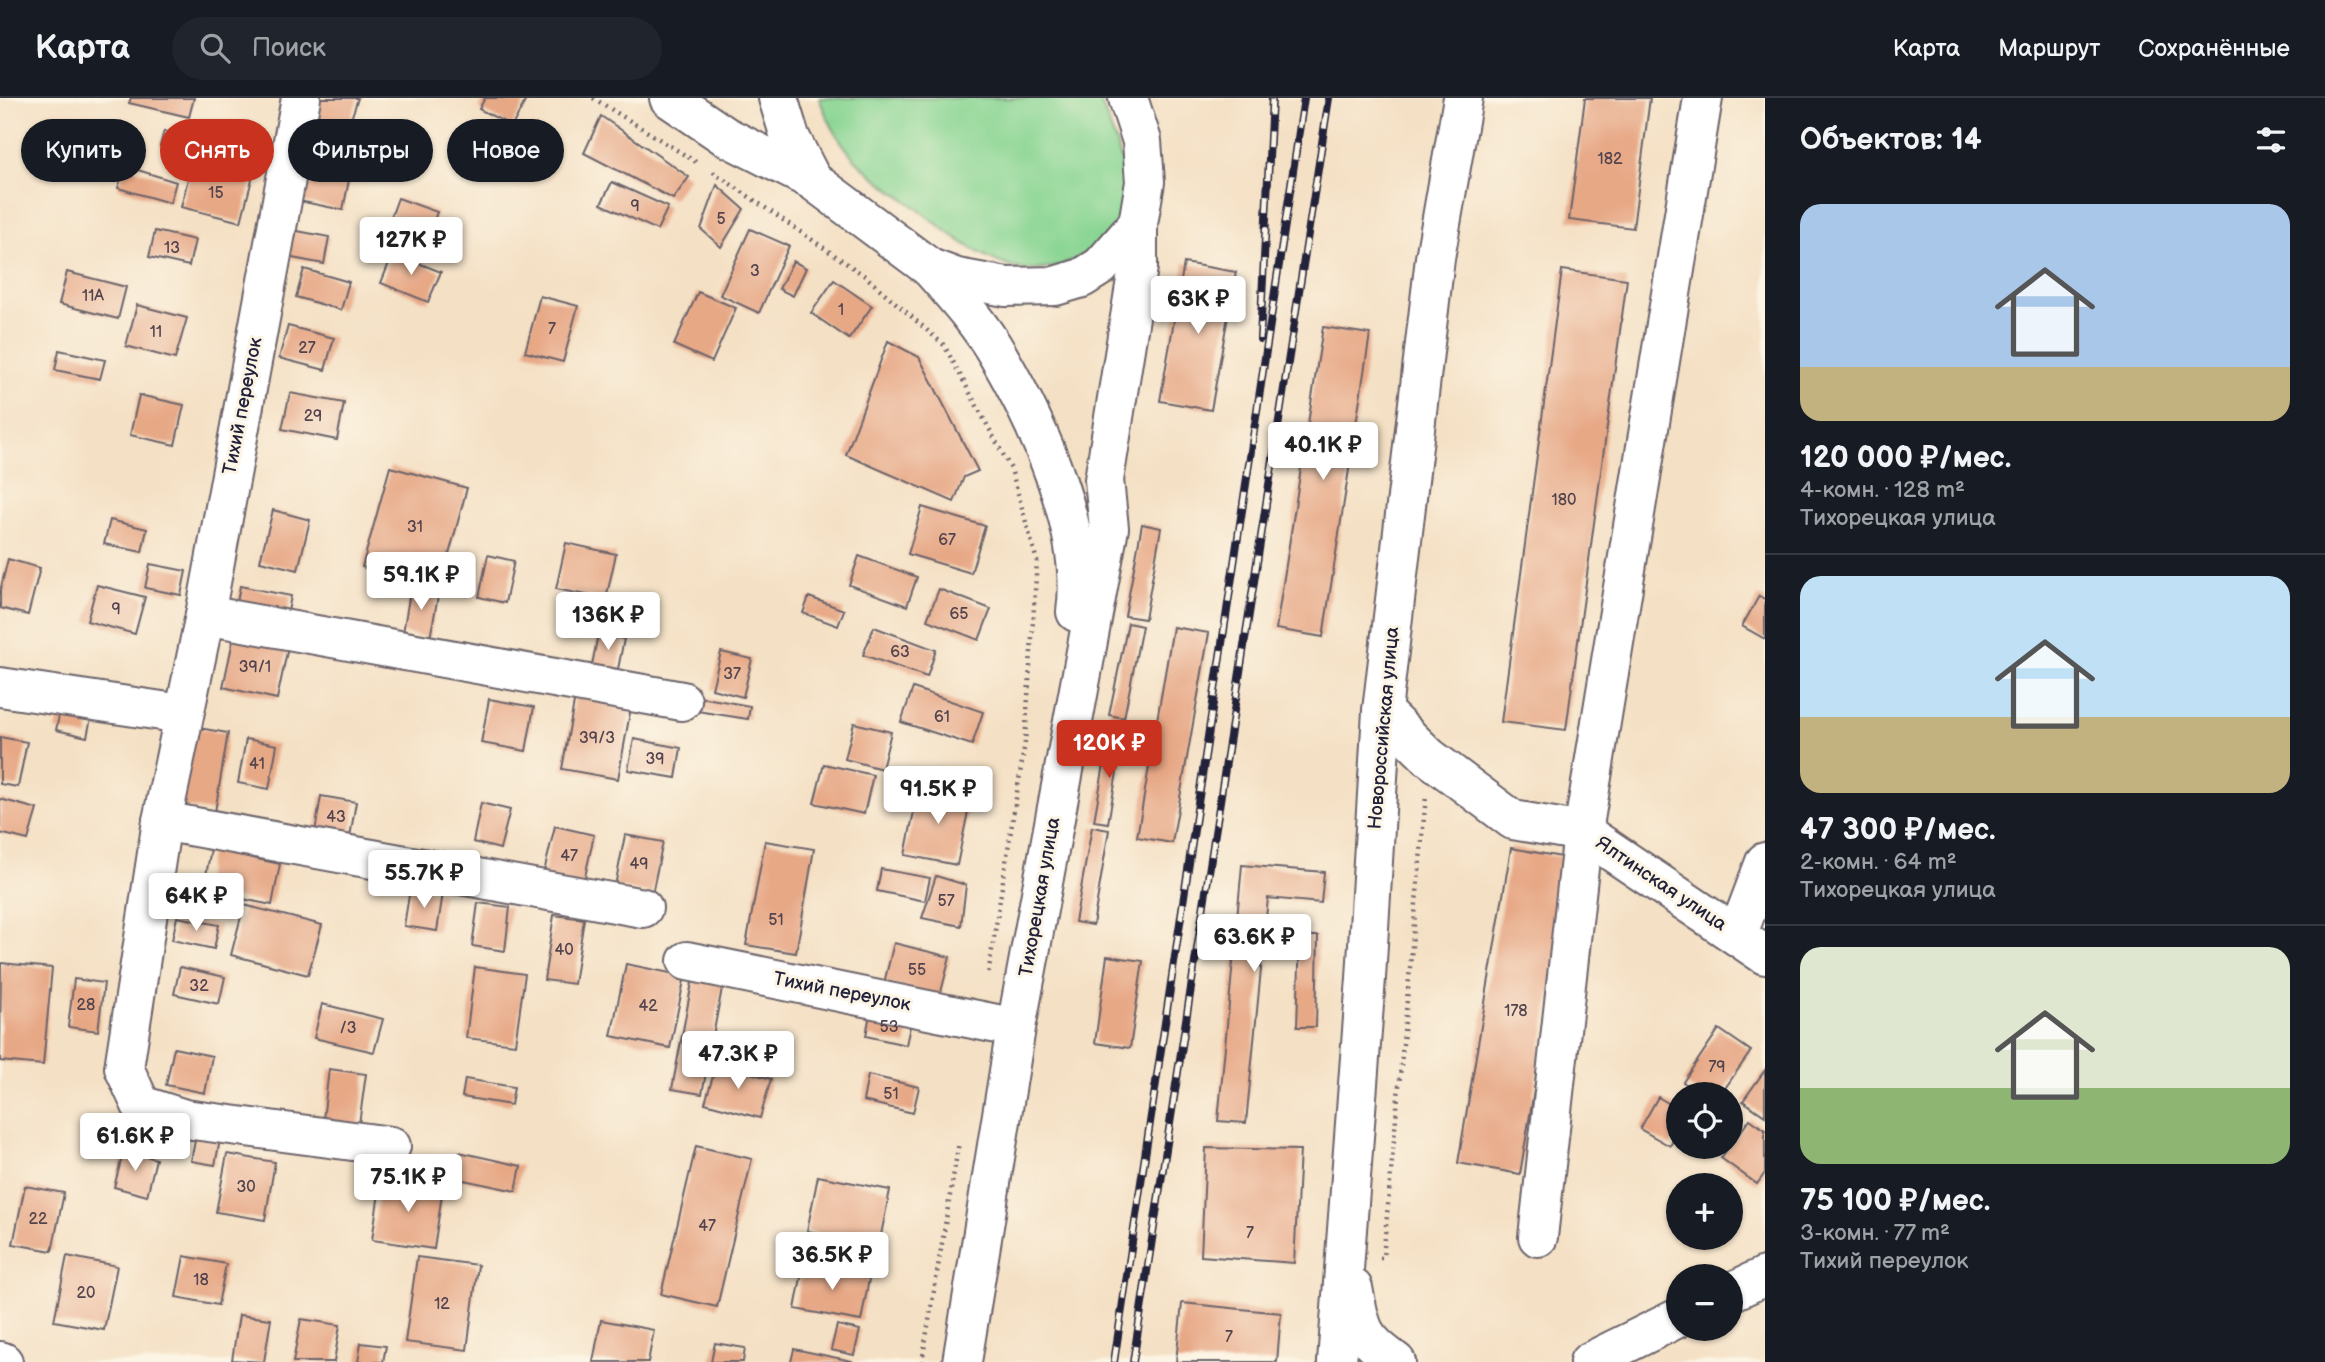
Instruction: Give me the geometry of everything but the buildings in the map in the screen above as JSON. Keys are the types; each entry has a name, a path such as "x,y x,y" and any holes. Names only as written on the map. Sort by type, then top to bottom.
{"main road":[{"name":"Тихий переулок","path":"301,98 205,615 182,714 162,821 124,1068 141,1105 185,1119 391,1146"},
{"path":"669,98 725,136 812,180 930,268 957,278 1006,287 1055,286 1082,278 1101,266 1138,224"},
{"path":"778,98 790,137 812,180"},
{"name":"Тихорецкая улица","path":"962,1362 1016,1028 1109,528 1104,480 1138,267 1138,224 1145,182 1142,141 1128,98"},
{"name":"Новороссийская улица","path":"1337,1362 1382,711 1435,258 1463,98"},
{"path":"1538,1237 1583,832 1703,98"},
{"name":"Тихорецкая улица","path":"930,268 970,314 999,357 1014,387 1050,465 1073,543 1080,584 1055,737 988,1022 939,1362"},
{"path":"205,615 682,701"},
{"path":"0,687 182,714"},
{"name":"Ялтинская улица","path":"1382,711 1429,757 1513,820 1583,832 1751,946"},
{"path":"162,821 643,908"},
{"path":"1751,946 1765,862"},
{"name":"Тихий переулок","path":"687,961 988,1022"},
{"path":"1346,1255 1362,1332 1377,1349 1396,1362"},
{"path":"1743,1286 1765,1276"},
{"path":"1743,1313 1765,1306"},
{"path":"1594,1360 1666,1324"},
{"path":"1594,1360 1666,1337"}],"path":[{"path":"593,98 700,164"},
{"path":"711,170 865,276 944,345 1010,469 1037,561 1025,742 988,1022"},
{"path":"922,1362 962,1129"}],"green space":[{"path":"819,98 1099,98 1125,174 1127,195 1122,213 1099,243 1083,255 1046,269 1027,270 1009,266 960,241 864,168 839,139"}],"railway":[{"path":"1260,339 1272,98"},
{"path":"1114,1362 1304,98"},
{"path":"1133,1362 1329,98"}]}
